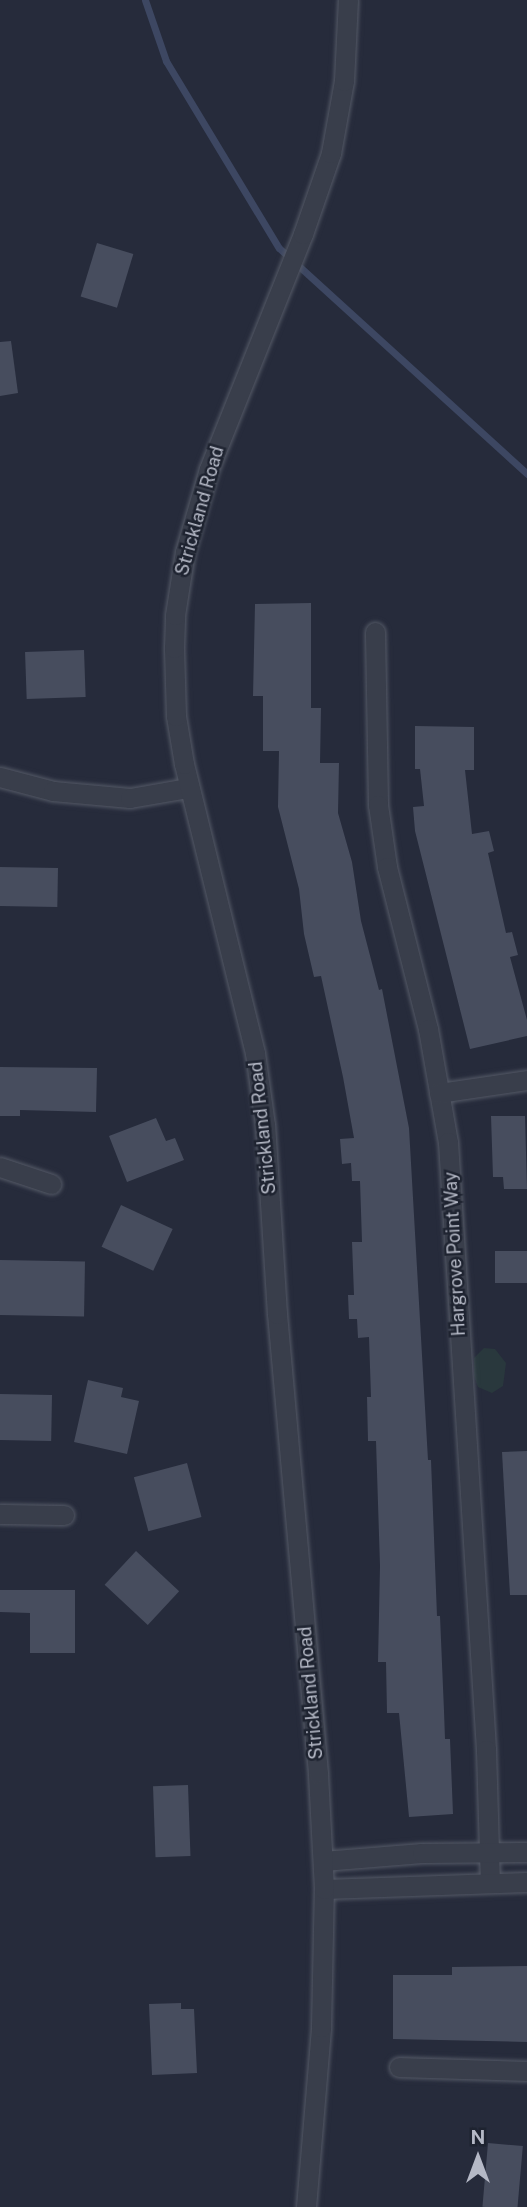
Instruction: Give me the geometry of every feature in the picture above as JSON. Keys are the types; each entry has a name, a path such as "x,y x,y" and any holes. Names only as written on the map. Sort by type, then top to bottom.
{"street":[{"name":"Strickland Road","path":"306,2207 321,2027 323,1861 304,1614 292,1502 262,1084 188,788 176,716 175,615 185,552 223,431 320,192 344,81 348,0"},
{"name":"Hargrove Point Way","path":"375,632 378,805 385,856 428,1029 448,1142 486,1749 490,1884"},
{"path":"0,777 53,792 119,797 160,795 188,788"},
{"path":"439,1093 527,1080"},
{"path":"0,1167 51,1184"},
{"path":"0,1514 64,1515"},
{"path":"323,1861 422,1853 527,1852"},
{"path":"324,1889 527,1882"},
{"path":"399,2067 527,2071"}],"shaded area":[{"path":"484,1348 495,1349 506,1363 503,1386 492,1393 478,1387 474,1376 474,1358"}],"building":[{"path":"97,243 133,254 117,308 81,297"},
{"path":"11,341 18,393 0,396 0,342"},
{"path":"311,603 311,708 321,708 320,763 339,763 338,813 352,862 361,921 379,990 382,989 409,1128 428,1460 431,1460 437,1616 440,1616 445,1739 450,1739 453,1814 409,1817 399,1713 387,1713 386,1662 378,1662 380,1566 376,1441 368,1441 367,1397 371,1397 369,1337 358,1338 357,1319 349,1319 348,1295 354,1295 352,1242 362,1242 360,1181 352,1181 351,1163 342,1164 340,1139 354,1138 343,1077 321,976 314,977 304,934 299,889 278,807 279,751 263,751 263,696 253,696 255,604"},
{"path":"84,650 86,697 27,699 25,652"},
{"path":"415,726 474,727 474,770 465,770 472,834 489,831 494,851 488,853 506,933 512,932 518,955 510,957 527,1020 527,1036 470,1049 415,831 413,807 424,806 420,769 415,769"},
{"path":"0,867 58,868 57,907 0,906"},
{"path":"0,1067 97,1068 96,1112 20,1110 20,1116 0,1116"},
{"path":"491,1116 525,1116 527,1189 504,1189 503,1177 493,1177"},
{"path":"156,1118 166,1141 175,1138 184,1160 127,1182 109,1136"},
{"path":"121,1205 173,1229 153,1271 102,1247"},
{"path":"495,1251 527,1251 527,1283 495,1283"},
{"path":"0,1260 85,1261 84,1316 0,1315"},
{"path":"88,1380 123,1388 121,1397 139,1401 127,1454 74,1442"},
{"path":"0,1394 52,1395 51,1441 0,1440"},
{"path":"527,1451 527,1595 510,1595 502,1452"},
{"path":"187,1463 201,1517 148,1531 134,1477"},
{"path":"136,1551 179,1591 148,1625 105,1585"},
{"path":"0,1590 75,1590 75,1653 30,1653 30,1613 0,1612"},
{"path":"188,1785 190,1856 155,1857 153,1786"},
{"path":"527,1966 527,2042 393,2039 393,1975 452,1975 452,1967"},
{"path":"181,2003 181,2009 194,2009 197,2073 152,2075 149,2004"},
{"path":"488,2143 523,2146 518,2207 482,2207"}],"waterway":[{"path":"145,0 166,61 279,248 527,474"}]}
